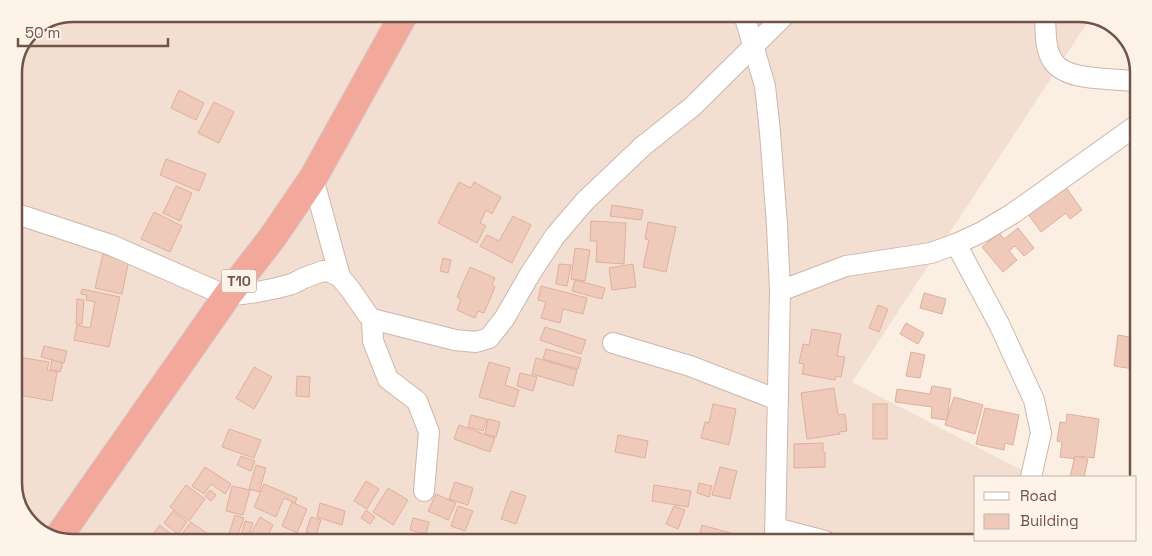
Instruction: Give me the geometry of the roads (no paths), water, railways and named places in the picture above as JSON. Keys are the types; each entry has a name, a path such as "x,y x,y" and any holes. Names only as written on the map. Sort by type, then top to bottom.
{"highway":[{"name":"T10","path":"62,532 227,296 272,238 313,178 400,22"}],"street":[{"path":"746,22 765,86 770,132 780,291 775,534"},
{"path":"23,216 111,245 227,296 277,288 323,272 330,272 340,277 372,319 455,340 476,342 489,338 504,319 555,236 585,202 643,146 692,107 778,22"},
{"path":"1045,22 1046,42 1051,59 1063,71 1129,81"},
{"path":"780,291 846,266 921,255 956,244 982,232 1012,214 1129,131"},
{"path":"313,178 340,277"},
{"path":"956,244 999,324 1034,400 1040,433 1031,476"},
{"path":"372,319 373,341 388,379 417,401 429,432 424,491"},
{"path":"613,343 690,366 778,400"}]}
